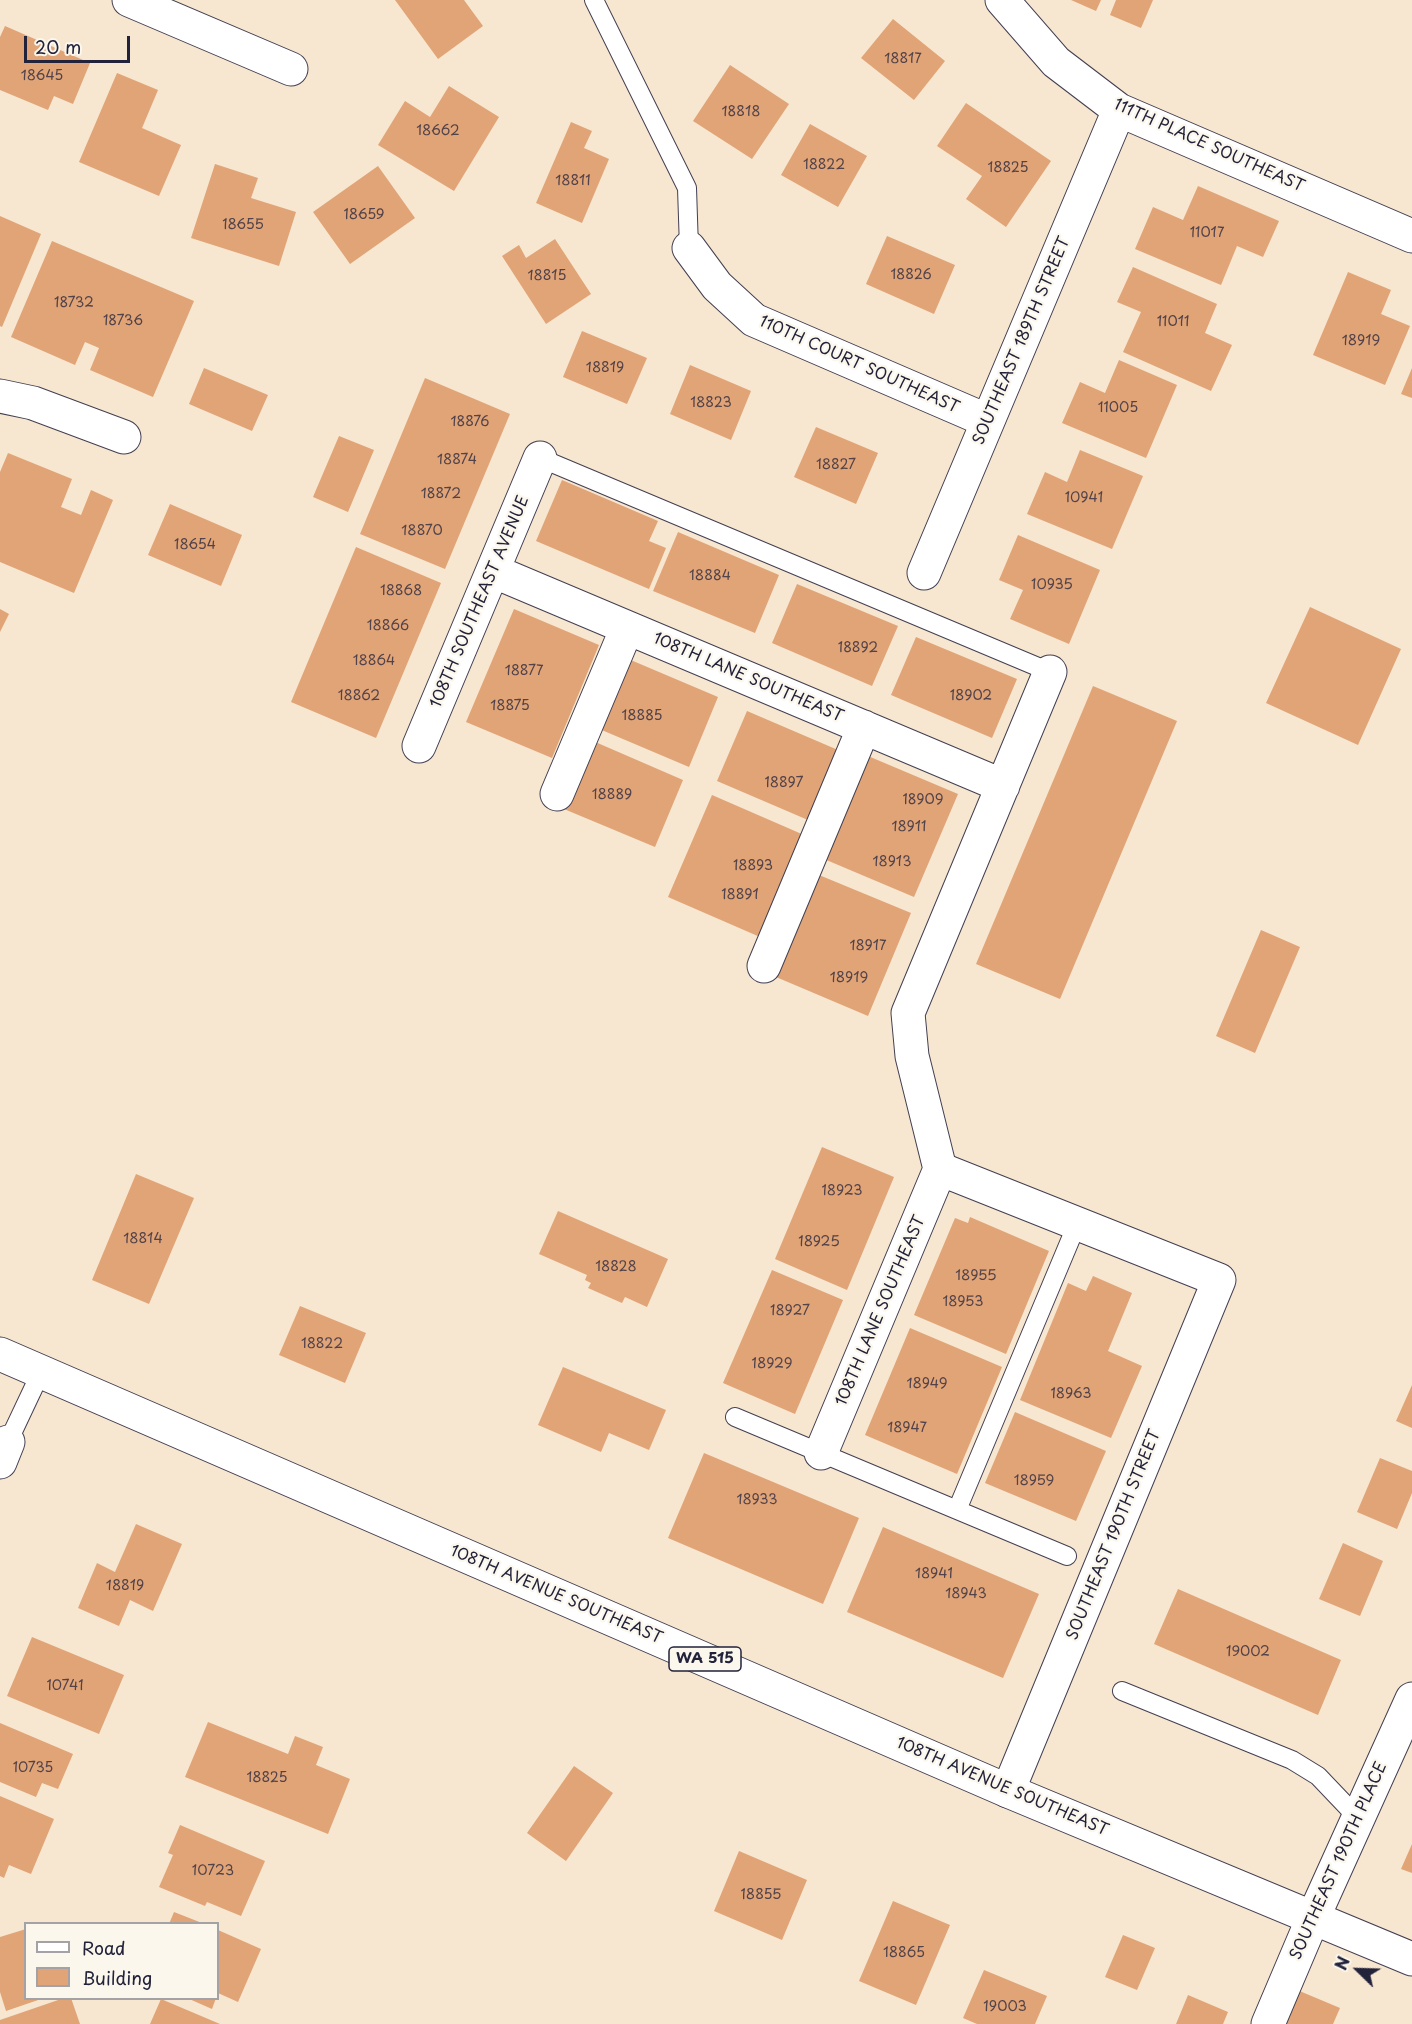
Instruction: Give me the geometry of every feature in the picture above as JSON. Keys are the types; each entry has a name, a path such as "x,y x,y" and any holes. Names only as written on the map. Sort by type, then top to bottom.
{"street":[{"path":"129,0 291,69"},
{"name":"111TH PLACE SOUTHEAST","path":"1002,0 1056,62 1119,110 1412,236"},
{"name":"SOUTHEAST 189TH STREET","path":"924,573 1119,110"},
{"name":"110TH COURT SOUTHEAST","path":"689,248 717,286 754,320 988,421"},
{"path":"0,396 33,403 124,437"},
{"name":"108TH SOUTHEAST AVENUE","path":"419,746 540,458"},
{"name":"108TH LANE SOUTHEAST","path":"492,572 1003,786"},
{"path":"556,794 627,628"},
{"path":"1050,672 908,1012 912,1056 940,1169 1077,1224"},
{"path":"764,966 864,727"},
{"name":"108TH LANE SOUTHEAST","path":"821,1453 940,1169"},
{"name":"SOUTHEAST 190TH STREET","path":"1008,1791 1219,1280 1077,1224"},
{"name":"108TH AVENUE SOUTHEAST","path":"0,1354 1008,1791 1412,1959"},
{"name":"SOUTHEAST 190TH PLACE","path":"1268,2024 1412,1699"}],"lane":[{"path":"594,0 687,188 689,248"},
{"path":"540,458 1050,672"},
{"path":"957,1510 1077,1224"},
{"path":"4,1452 41,1372"},
{"path":"735,1417 1067,1556"},
{"path":"1122,1691 1292,1760 1318,1776 1358,1818"}],"building":[{"path":"395,0 464,0 483,26 438,59"},
{"path":"1071,0 1101,0 1096,11"},
{"path":"1116,0 1153,0 1141,28 1110,15"},
{"path":"893,19 945,61 914,100 861,58"},
{"path":"5,26 90,63 73,104 54,96 48,110 0,90 0,37"},
{"path":"730,65 789,104 752,159 693,121"},
{"path":"117,73 158,90 142,128 181,145 159,196 79,162"},
{"path":"449,86 499,117 454,191 378,145 405,101 430,117"},
{"path":"966,103 1051,161 1006,227 966,199 982,176 937,146"},
{"path":"571,122 592,131 584,148 609,159 582,223 536,203"},
{"path":"810,124 867,156 838,207 781,175"},
{"path":"215,164 258,178 251,198 296,212 279,266 191,238"},
{"path":"378,166 415,218 350,264 313,212"},
{"path":"1198,186 1279,221 1263,257 1237,246 1221,285 1135,249 1153,207 1183,220"},
{"path":"0,216 41,234 2,327 0,326"},
{"path":"887,236 955,265 934,314 866,284"},
{"path":"555,239 591,294 546,324 502,256 519,245 526,258"},
{"path":"52,241 194,301 153,397 90,370 99,348 85,342 75,365 11,337"},
{"path":"1133,267 1217,304 1205,333 1232,345 1211,391 1123,352 1141,312 1117,302"},
{"path":"1348,272 1391,290 1381,314 1410,326 1385,385 1313,355"},
{"path":"582,331 647,358 627,404 563,377"},
{"path":"1119,360 1177,385 1146,458 1062,423 1080,382 1105,393"},
{"path":"690,365 751,391 731,440 670,414"},
{"path":"204,368 268,395 252,431 189,404"},
{"path":"1412,368 1412,398 1401,394"},
{"path":"425,378 510,414 445,569 360,534"},
{"path":"816,427 878,453 856,504 794,477"},
{"path":"339,436 374,450 348,512 313,497"},
{"path":"1080,450 1143,476 1112,549 1027,514 1045,472 1067,482"},
{"path":"8,453 72,479 61,507 81,515 91,490 113,500 74,593 0,562 0,472"},
{"path":"562,480 658,521 649,541 666,548 649,589 536,541"},
{"path":"170,504 242,535 221,586 148,555"},
{"path":"678,532 779,575 755,633 653,591"},
{"path":"1018,535 1100,570 1069,644 1010,619 1023,590 999,580"},
{"path":"356,547 441,583 376,738 291,702"},
{"path":"797,584 898,626 872,686 772,643"},
{"path":"1310,607 1401,649 1358,745 1266,703"},
{"path":"0,609 9,614 0,632"},
{"path":"514,609 599,645 552,758 466,722"},
{"path":"916,637 1017,679 992,738 891,695"},
{"path":"626,658 718,697 689,767 597,728"},
{"path":"1093,686 1177,721 1060,999 976,964"},
{"path":"747,711 838,750 808,820 717,781"},
{"path":"593,741 683,780 655,847 564,809"},
{"path":"868,756 958,794 914,897 824,859"},
{"path":"712,795 804,835 760,937 668,897"},
{"path":"819,875 911,913 868,1016 776,977"},
{"path":"1261,930 1300,947 1255,1053 1216,1036"},
{"path":"822,1147 894,1177 847,1290 775,1259"},
{"path":"136,1174 194,1198 149,1304 92,1280"},
{"path":"558,1211 668,1259 647,1307 625,1297 622,1303 588,1288 591,1283 585,1280 587,1275 539,1254"},
{"path":"970,1217 1049,1251 1006,1354 914,1315 955,1218 968,1223"},
{"path":"772,1270 843,1300 795,1414 723,1383"},
{"path":"1093,1276 1132,1293 1108,1351 1142,1366 1111,1438 1020,1400 1068,1283 1086,1291"},
{"path":"300,1306 366,1333 345,1383 279,1355"},
{"path":"910,1328 1002,1367 957,1474 865,1435"},
{"path":"563,1367 666,1410 649,1450 609,1433 601,1452 538,1425"},
{"path":"1412,1385 1412,1428 1396,1421"},
{"path":"1015,1412 1106,1451 1076,1521 985,1483"},
{"path":"704,1453 859,1518 823,1604 668,1538"},
{"path":"1380,1458 1412,1471 1412,1493 1397,1529 1357,1512"},
{"path":"136,1524 182,1544 153,1611 130,1600 119,1626 78,1608 97,1563 115,1572"},
{"path":"883,1527 1039,1594 1003,1678 847,1612"},
{"path":"1343,1543 1383,1561 1360,1616 1319,1599"},
{"path":"1178,1589 1341,1660 1318,1715 1154,1644"},
{"path":"32,1637 124,1675 99,1734 7,1696"},
{"path":"208,1722 288,1754 295,1736 323,1747 316,1765 350,1779 328,1834 185,1777"},
{"path":"0,1723 73,1754 58,1789 42,1783 36,1797 0,1782"},
{"path":"574,1766 613,1793 566,1861 527,1833"},
{"path":"0,1796 54,1819 31,1874 9,1865 4,1878 0,1876"},
{"path":"180,1825 265,1861 241,1916 207,1902 205,1906 159,1887 173,1855 168,1853"},
{"path":"1412,1844 1412,1873 1401,1869"},
{"path":"739,1851 807,1880 782,1940 714,1911"},
{"path":"893,1901 950,1925 916,2005 859,1981"},
{"path":"174,1912 199,1922 170,1922"},
{"path":"24,1930 24,2000 38,2000 6,2011 0,1992 0,1937"},
{"path":"219,1930 261,1949 238,2002 219,1993"},
{"path":"1123,1935 1155,1948 1137,1990 1105,1977"},
{"path":"984,1970 1047,1996 1035,2024 977,2024 963,2018"},
{"path":"1290,1987 1340,2008 1333,2024 1274,2024"},
{"path":"1188,1995 1228,2012 1223,2024 1176,2024"},
{"path":"58,2000 72,2000 80,2024 0,2024 0,2020"},
{"path":"161,2000 163,2000 220,2024 150,2024"},
{"path":"192,2000 215,2000 212,2009"}]}
